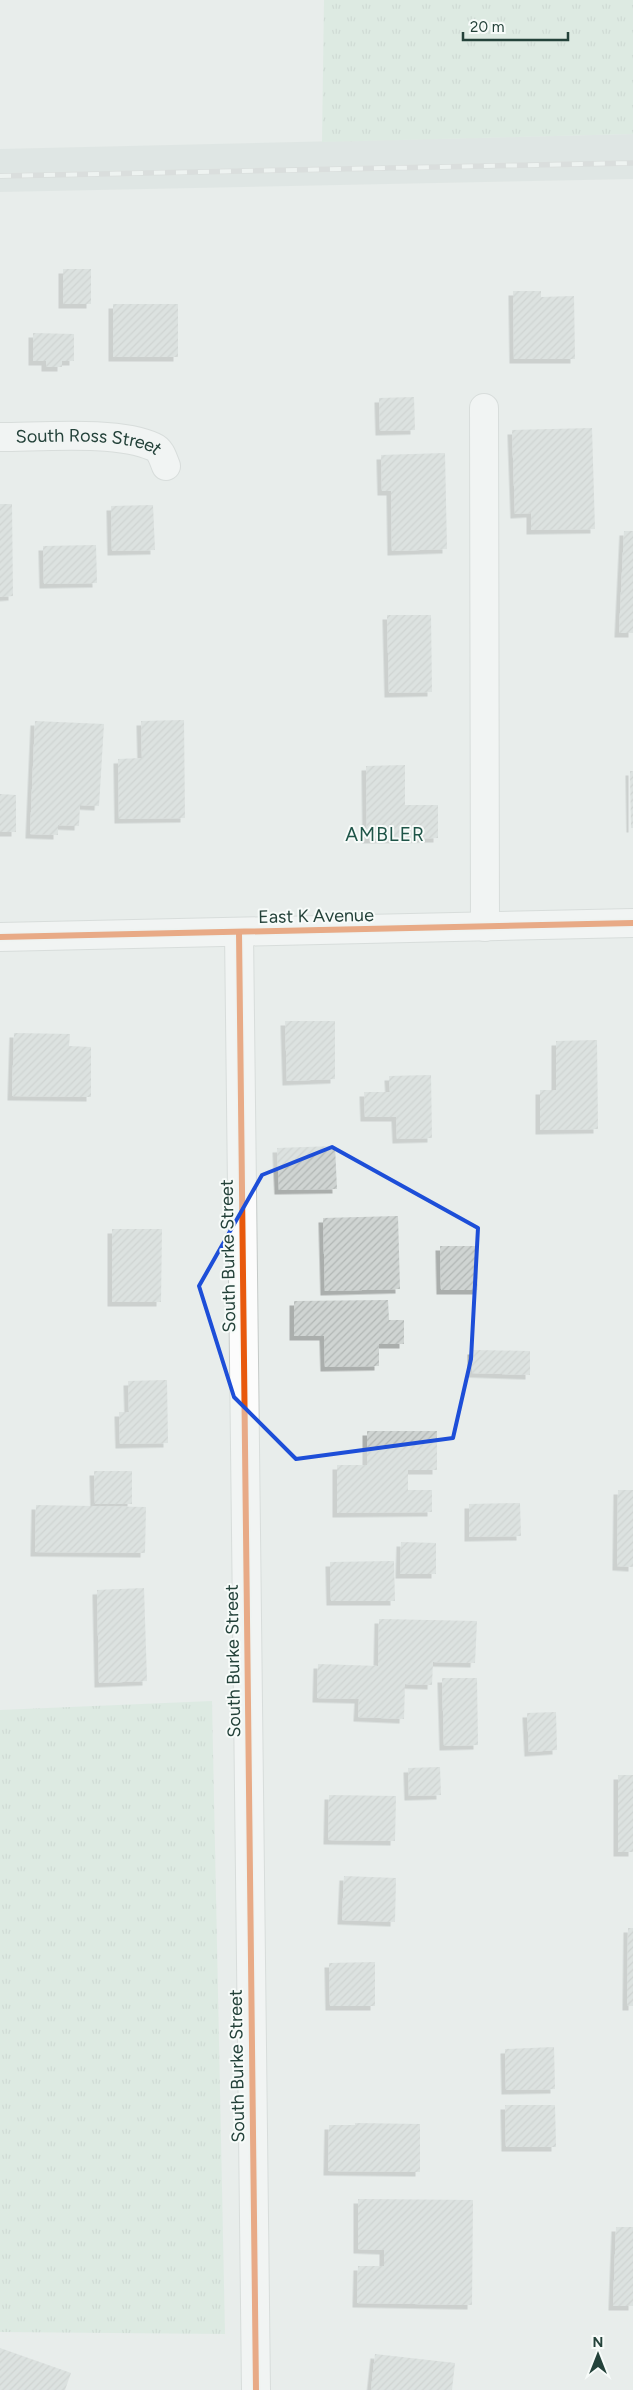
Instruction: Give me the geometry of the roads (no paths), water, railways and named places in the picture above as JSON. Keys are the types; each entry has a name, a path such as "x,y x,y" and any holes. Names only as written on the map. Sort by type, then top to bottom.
{"street":[{"path":"484,408 485,926"},
{"name":"South Ross Street","path":"0,437 116,437 155,447 161,454 166,466"},
{"name":"East K Avenue","path":"0,937 633,923"},
{"name":"South Burke Street","path":"239,932 256,2390"}],"railway":[{"path":"0,176 633,163"}],"district":[{"name":"AMBLER","path":"385,834"}]}
